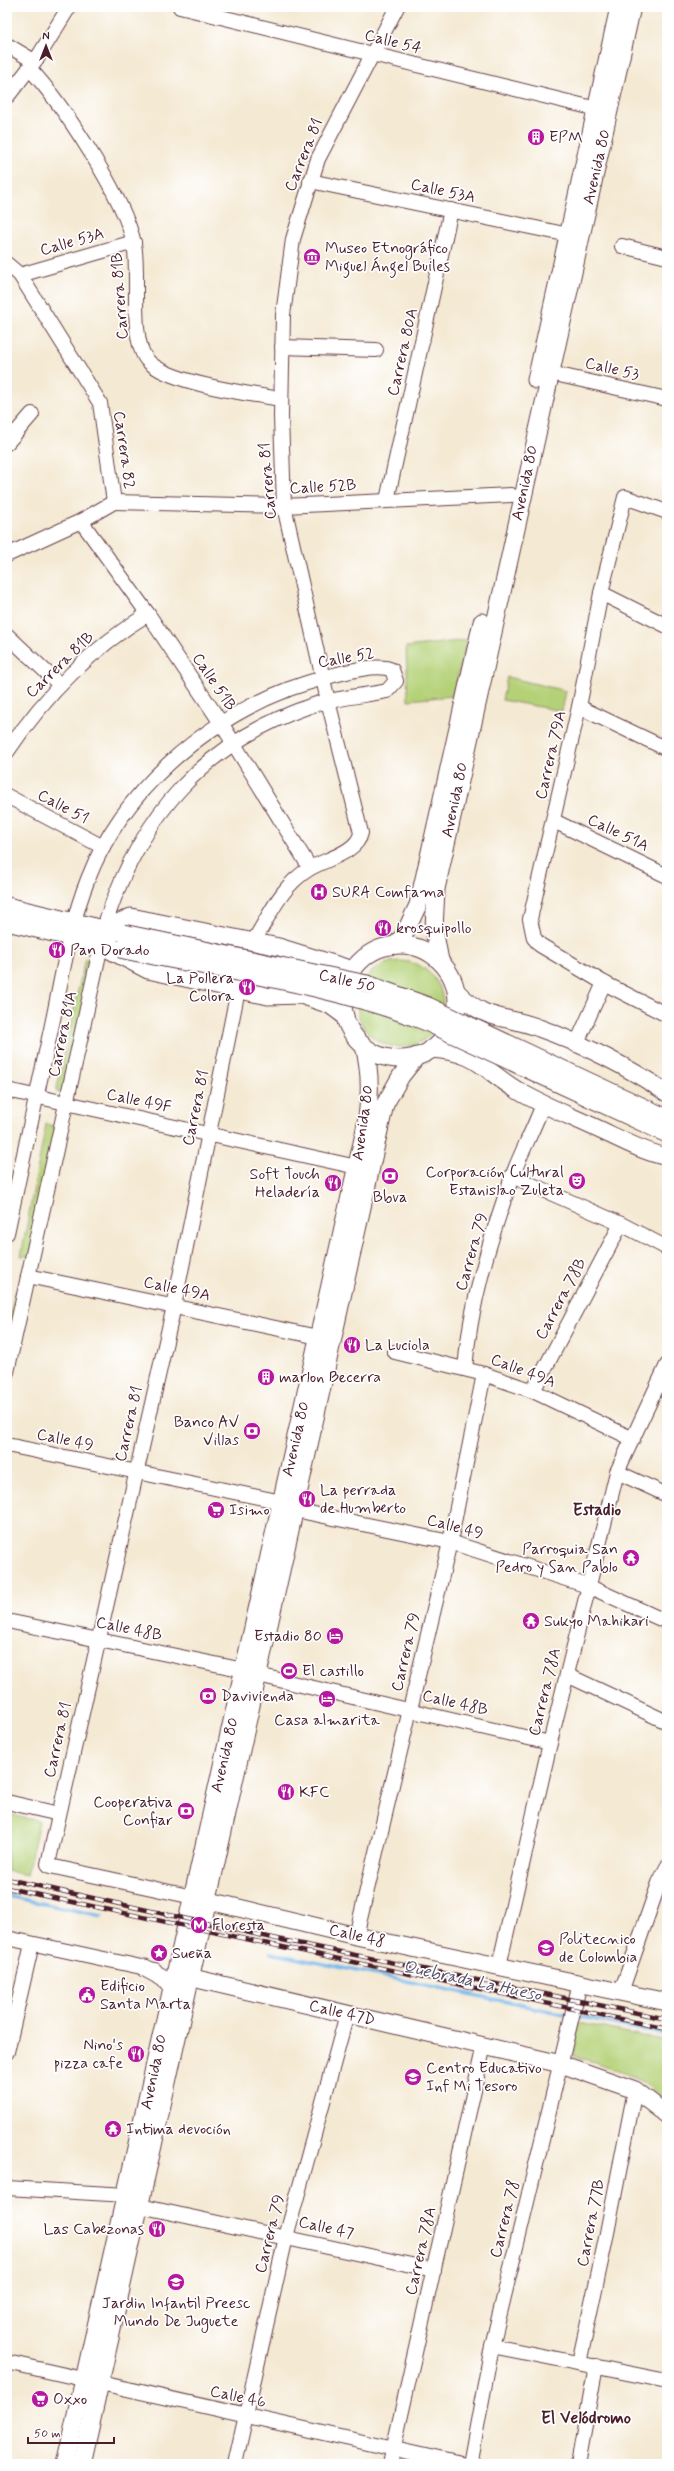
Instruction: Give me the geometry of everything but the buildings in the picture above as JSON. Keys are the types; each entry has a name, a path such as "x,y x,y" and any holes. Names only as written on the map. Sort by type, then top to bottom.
{"main road":[{"name":"Avenida 80","path":"396,945 404,935 418,905 619,7"},
{"name":"Avenida 80","path":"440,961 434,929 436,889 632,7"},
{"name":"Calle 50","path":"7,906 73,930 363,999 394,1009 424,1021 667,1134"},
{"path":"345,1016 316,999 301,995 268,996 148,970 102,937 131,917 253,942 353,970"},
{"name":"Calle 50","path":"7,922 73,930"},
{"name":"Calle 50","path":"121,941 367,984 399,994 428,1006 667,1118"},
{"path":"667,1093 649,1081 538,1027 485,1014 471,1006 457,992 448,970 440,961 427,951 412,946 396,945 372,952 353,970 346,984 343,1000 345,1016 352,1032 364,1046 389,1057 449,1050 468,1056 484,1065 520,1092 543,1104 641,1149 667,1157"},
{"path":"424,1053 440,1042 453,1024 456,1014 457,992"},
{"name":"Avenida 80","path":"288,1506 318,1336 357,1166 370,1092 369,1064 364,1046"},
{"name":"Avenida 80","path":"82,2464 100,2384 134,2200 180,1980 200,1899 288,1506 385,1104 397,1081 424,1053"},
{"name":"Calle 48","path":"200,1899 356,1936 667,2002"},
{"path":"146,1968 167,1980 180,1980"},
{"name":"Calle 47D","path":"180,1980 347,2014 561,2064 634,2090 667,2115"},
{"name":"Avenida 80","path":"66,2464 83,2380 134,2200"}],"street":[{"path":"7,97 32,65 69,7"},
{"name":"Calle 54","path":"180,7 200,9 597,109"},
{"name":"Carrera 81","path":"253,942 280,895 300,874 354,846 361,833 328,701 284,506 281,400 283,315 293,239 310,181 328,137 396,7"},
{"name":"Carrera 81B","path":"7,45 32,65 100,170 119,203 134,242 138,263 138,334 146,358 162,372 175,378 233,392 281,400"},
{"name":"Calle 53A","path":"310,181 569,235"},
{"name":"Carrera 80A","path":"387,500 452,210"},
{"name":"Calle 53A","path":"20,275 134,242"},
{"path":"622,246 667,257"},
{"name":"Carrera 82","path":"7,264 20,275 100,403 114,502 81,521 7,555"},
{"path":"282,347 376,350"},
{"name":"Calle 53","path":"550,373 667,400"},
{"path":"7,443 32,414"},
{"name":"Calle 52B","path":"114,502 284,506 511,495"},
{"name":"Carrera 79A","path":"604,983 540,945 534,938 530,919 554,822 579,707 601,593 625,497 667,512"},
{"name":"Calle 51B","path":"81,521 148,614 221,723 310,868"},
{"path":"601,593 667,626"},
{"name":"Carrera 81B","path":"7,752 33,715 60,685 97,650 148,614"},
{"path":"7,635 60,685"},
{"name":"Calle 52","path":"221,723 280,693 323,677 378,668 388,668 395,675 396,681 387,691 328,701 298,711 234,744"},
{"path":"579,707 667,749"},
{"name":"Carrera 81A","path":"7,1233 73,930 88,878 103,847 127,812 154,779 190,745 221,723"},
{"name":"Carrera 81A","path":"7,1372 11,1334 28,1276 102,937 125,868 151,823 184,784 234,744"},
{"name":"Calle 51","path":"7,796 103,847"},
{"name":"Calle 51A","path":"554,822 667,876"},
{"path":"576,1045 604,983 667,1014"},
{"name":"Carrera 81","path":"48,1865 135,1472 174,1306 238,990"},
{"name":"Calle 49F","path":"7,1090 357,1166"},
{"name":"Carrera 79","path":"465,1370 467,1338 481,1275 512,1176 543,1104"},
{"path":"512,1176 621,1224 667,1248"},
{"name":"Carrera 78B","path":"532,1391 621,1224"},
{"name":"Calle 49A","path":"28,1276 318,1336"},
{"name":"Calle 49A","path":"395,1352 484,1374 532,1391 633,1439"},
{"name":"Carrera 78A","path":"499,1966 550,1743 617,1472 666,1370"},
{"name":"Carrera 79","path":"356,1936 450,1542 484,1374"},
{"name":"Calle 49","path":"7,1445 450,1542 588,1586 667,1622"},
{"path":"617,1472 667,1495"},
{"name":"Calle 48B","path":"7,1621 251,1673 550,1743"},
{"path":"567,1675 667,1722"},
{"path":"7,1802 59,1814"},
{"name":"Calle 48","path":"48,1865 200,1899"},
{"path":"621,1992 659,1883 667,1867"},
{"path":"7,1938 146,1968"},
{"path":"7,2052 32,1944"},
{"name":"Carrera 78","path":"470,2464 492,2346 580,1983"},
{"name":"Carrera 79","path":"235,2464 286,2237 347,2014"},
{"name":"Carrera 78A","path":"390,2464 484,2045"},
{"name":"Carrera 77B","path":"579,2363 605,2243 634,2090"},
{"name":"Calle 47","path":"7,2188 134,2200 286,2237 434,2270"},
{"path":"492,2346 667,2381"},
{"name":"Calle 46","path":"7,2362 461,2464"},
{"path":"578,2464 596,2366"}],"green space":[{"path":"467,640 453,696 408,700 406,647"},
{"path":"507,677 566,691 562,711 502,700"},
{"path":"85,959 94,961 67,1094 56,1092"},
{"path":"400,961 416,965 430,974 439,988 443,1004 439,1020 430,1034 416,1043 400,1047 384,1043 370,1034 361,1020 357,1004 361,988 370,974 384,965"},
{"path":"46,1124 57,1127 31,1256 21,1256"},
{"path":"15,1292 24,1294 7,1376 7,1329"},
{"path":"7,1814 39,1821 27,1875 7,1871"},
{"path":"579,2023 667,2041 667,2101 637,2078 573,2055"}],"waterway":[{"name":"Quebrada La Hueso","path":"7,1896 102,1916"},
{"name":"Quebrada La Hueso","path":"271,1953 570,2015"},
{"name":"Quebrada La Hueso","path":"576,2016 667,2035"}],"railway":[{"path":"7,1879 282,1940 667,2019"},
{"path":"7,1888 667,2029"}],"place":[{"name":"EPM","path":"536,137"},
{"name":"Museo Etnográfico Miguel Ángel Builes","path":"312,257"},
{"name":"SURA Comfama","path":"319,892"},
{"name":"krosquipollo","path":"383,928"},
{"name":"Pan Dorado","path":"57,950"},
{"name":"La Pollera Colora","path":"247,987"},
{"name":"Bbva","path":"390,1176"},
{"name":"Corporación Cultural Estanislao Zuleta","path":"577,1181"},
{"name":"Soft Touch Heladería","path":"333,1183"},
{"name":"La Luciola","path":"352,1345"},
{"name":"marlon Becerra","path":"266,1377"},
{"name":"Banco AV Villas","path":"252,1431"},
{"name":"La perrada de Humberto","path":"307,1499"},
{"name":"Isimo","path":"216,1510"},
{"name":"Parroquia San Pedro y San Pablo","path":"631,1558"},
{"name":"Sukyo Mahikari","path":"531,1621"},
{"name":"Estadio 80","path":"335,1636"},
{"name":"El castillo","path":"289,1671"},
{"name":"Davivienda","path":"208,1696"},
{"name":"Casa almarita","path":"327,1699"},
{"name":"KFC","path":"286,1792"},
{"name":"Cooperativa Confiar","path":"186,1811"},
{"name":"Floresta","path":"199,1925"},
{"name":"Politecnico de Colombia","path":"546,1948"},
{"name":"Sueña","path":"159,1953"},
{"name":"Edificio Santa Marta","path":"87,1995"},
{"name":"Nino's pizza cafe","path":"136,2054"},
{"name":"Centro Educativo Inf Mi Tesoro","path":"413,2077"},
{"name":"Intima devoción","path":"113,2129"},
{"name":"Las Cabezonas","path":"157,2229"},
{"name":"Jardin Infantil Preesc Mundo De Juguete","path":"176,2282"},
{"name":"Oxxo","path":"40,2399"}],"district":[{"name":"Estadio","path":"597,1510"},
{"name":"El Velódromo","path":"586,2418"}]}
